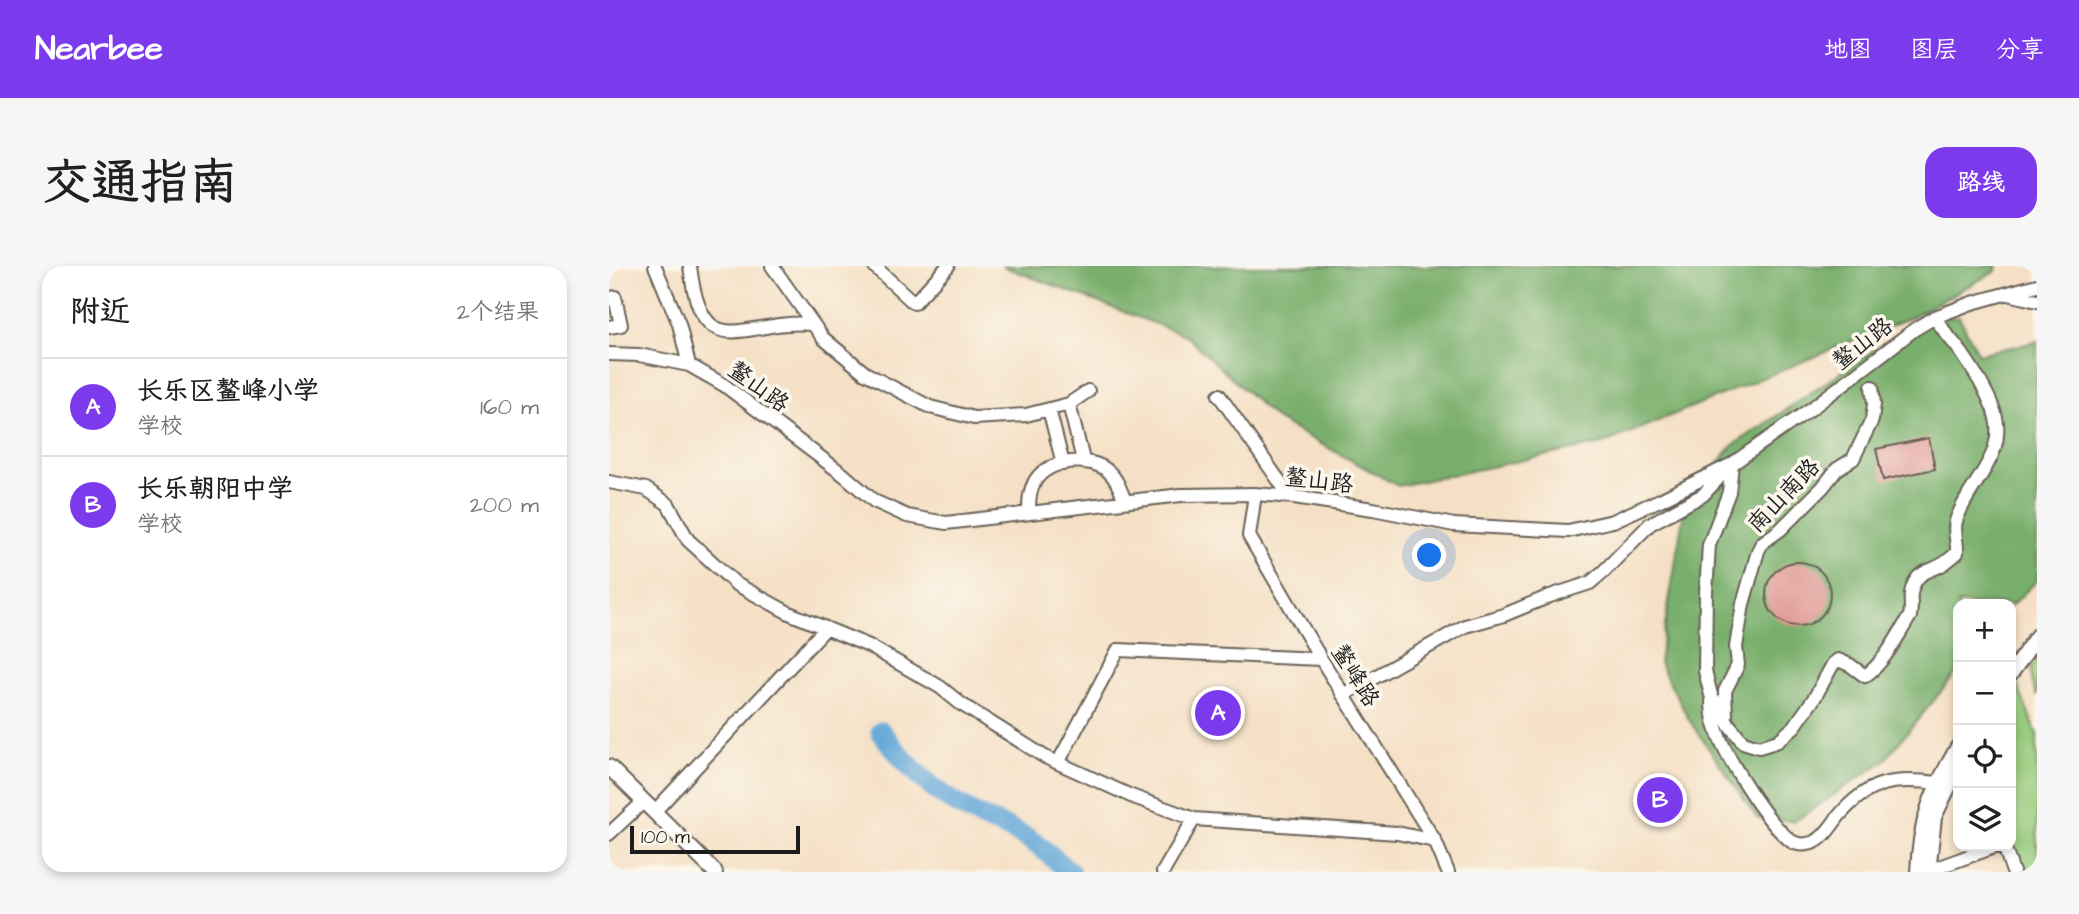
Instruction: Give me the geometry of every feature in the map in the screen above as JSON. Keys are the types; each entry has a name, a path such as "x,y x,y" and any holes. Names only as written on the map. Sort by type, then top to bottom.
{"main road":[{"path":"2016,650 2037,623"},
{"path":"2016,666 2037,636"},
{"path":"1924,872 1919,848 1925,814 1953,756"},
{"path":"609,767 715,872"},
{"path":"1924,872 1934,817 1953,777"}],"street":[{"path":"655,266 678,324 689,365"},
{"path":"690,266 695,299 705,320 717,330 739,332 792,322 812,324"},
{"path":"772,266 823,338 865,373 930,407 974,418 1025,415 1069,404 1088,391"},
{"path":"874,266 914,303 948,266"},
{"name":"鳌山路","path":"609,354 639,355 689,365 724,385 844,475 874,501 907,516 946,523 1181,495 1255,494 1373,509 1454,525 1568,531 1613,521 1731,464 1935,317 1972,303 2037,285"},
{"name":"鳌山路","path":"2008,294 2037,301"},
{"path":"609,299 615,297 621,325 609,327"},
{"name":"南山南路","path":"1731,464 1729,492 1709,545 1705,671 1711,695 1727,722 1743,742 1759,747 1779,741 1795,726 1838,660 1865,676 1872,671 1910,616 1911,594 1916,581 1927,570 1941,565 1957,553 1957,519 1964,502 1990,461 1998,441 1997,424 1994,410 1974,370 1935,317"},
{"name":"南山南路","path":"1727,722 1725,691 1738,665 1736,647 1742,604 1758,551 1762,543 1780,530 1837,469 1853,459 1872,420 1872,387"},
{"path":"1219,396 1282,485 1294,497"},
{"path":"1069,404 1083,460"},
{"path":"1049,410 1063,464"},
{"path":"1029,513 1029,495 1037,478 1063,464 1083,460 1109,471 1125,501"},
{"path":"1343,695 1465,626 1504,615 1590,583 1650,524 1703,495 1731,464"},
{"path":"609,482 646,489 668,504 688,540 736,584 789,612 869,646 940,687 961,705 1045,757 1131,796 1194,819 1397,833 1435,841"},
{"name":"鳌峰路","path":"1255,494 1249,536 1321,659 1435,841 1448,872"},
{"path":"609,834 649,806 826,628"},
{"path":"1058,763 1118,650 1321,659"},
{"path":"1711,695 1714,721 1730,758 1755,798 1793,843 1804,845 1815,842 1862,793 1887,781 1938,783"},
{"path":"1163,872 1194,819"},
{"path":"1924,872 1983,851"},
{"path":"2006,851 2013,872"}],"green space":[{"path":"1002,266 1997,266 1996,271 1911,317 1602,444 1398,486 1277,420 1185,335"},
{"path":"1959,316 1978,354 2037,341 2037,581 2016,601 2016,599 1953,599 1953,677 1884,761 1795,821 1757,818 1689,720 1659,662 1685,504 1732,446 1914,323"},
{"path":"2037,653 2037,697 2031,675"},
{"path":"2017,685 2037,735 2037,872 2022,872 2014,851"}],"building":[{"path":"1929,438 1935,469 1883,480 1876,449"},
{"path":"1798,562 1821,571 1830,594 1821,617 1798,626 1775,617 1766,594 1775,571"}],"waterway":[{"path":"881,732 901,757 945,797 1025,837 1070,872"}],"place":[{"name":"长乐区鳌峰小学","path":"1218,713"},
{"name":"长乐朝阳中学","path":"1660,800"}]}
